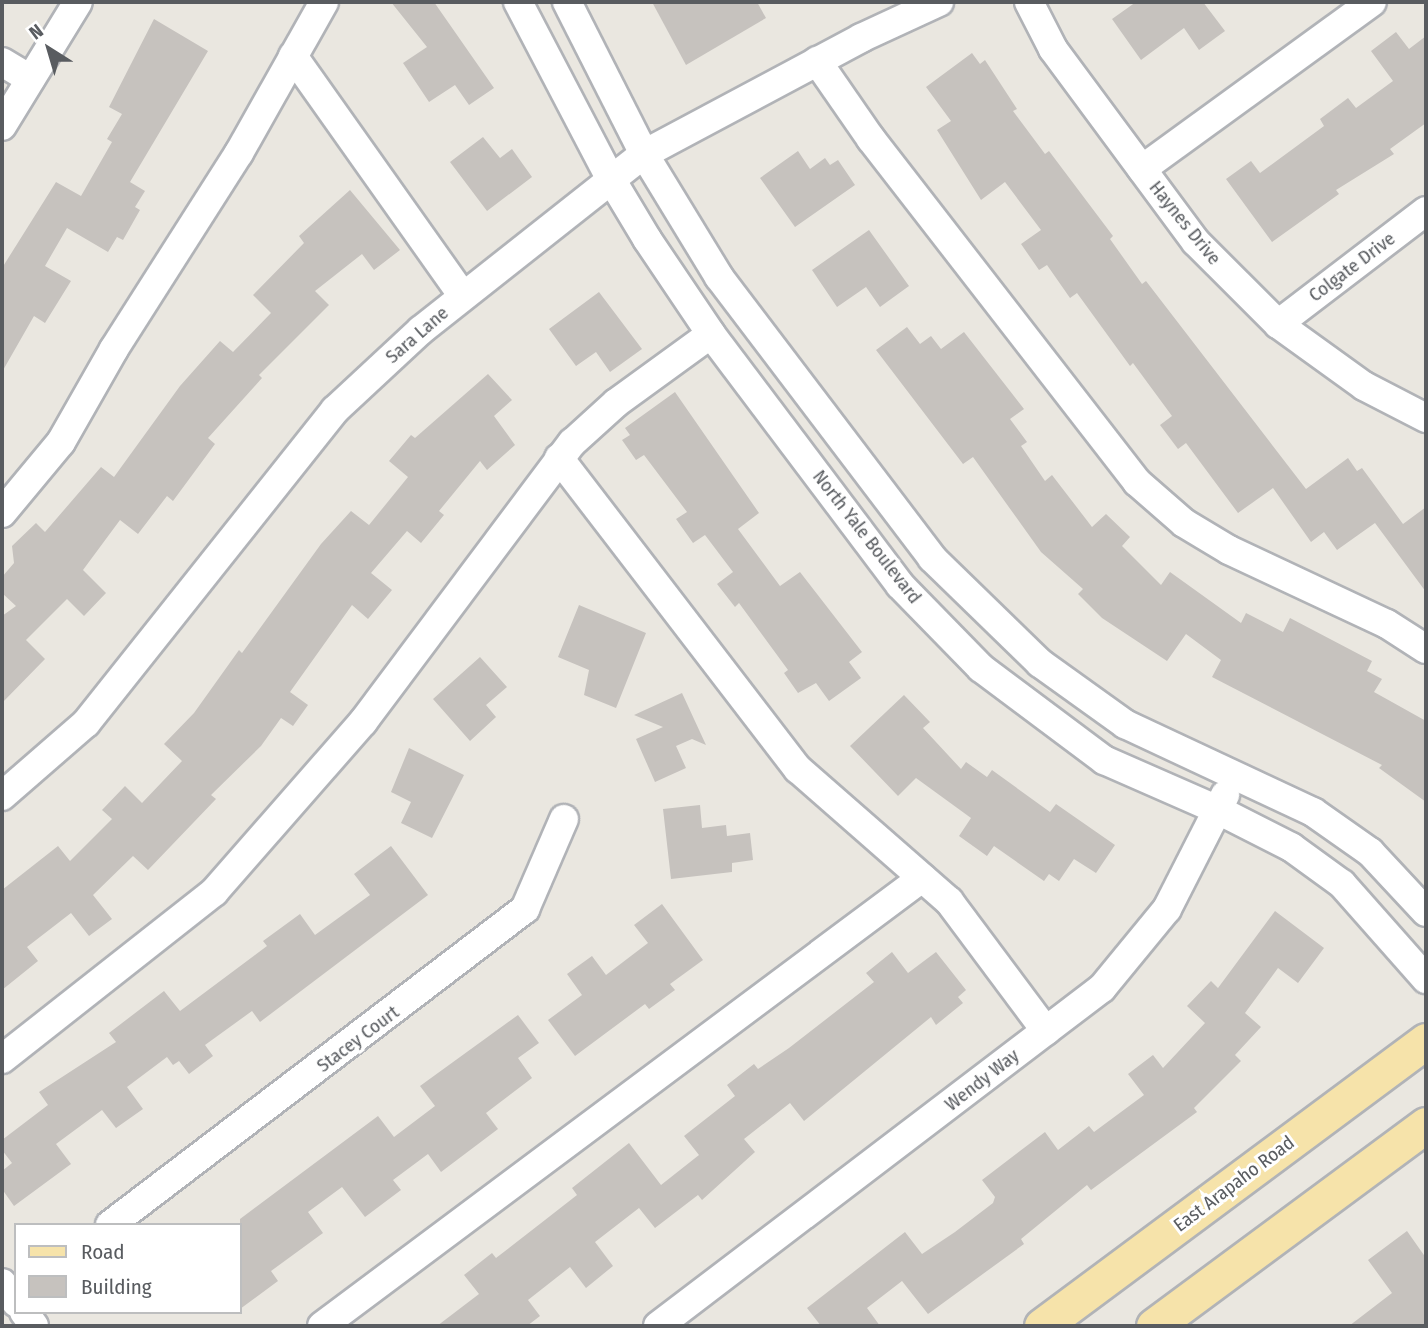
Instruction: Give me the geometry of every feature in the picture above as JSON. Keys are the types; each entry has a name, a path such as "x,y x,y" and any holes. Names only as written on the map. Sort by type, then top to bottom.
{"main road":[{"name":"East Arapaho Road","path":"1042,1326 1426,1041"},
{"path":"1154,1326 1426,1125"}],"street":[{"path":"2,126 78,2"},
{"path":"2,513 61,442 324,2"},
{"name":"North Yale Boulevard","path":"518,2 611,179 711,334 900,585 981,668 1104,760 1217,809 1291,847 1342,884 1426,979"},
{"name":"North Yale Boulevard","path":"567,2 644,154 719,277 932,558 1020,646 1125,724 1238,773 1313,812 1370,852 1426,912"},
{"name":"Sara Lane","path":"2,796 86,723 335,410 463,296 644,154 817,61 939,2"},
{"name":"Haynes Drive","path":"1028,2 1053,49 1196,242 1278,324 1364,386 1426,418"},
{"path":"1142,169 1372,2"},
{"path":"293,56 463,296"},
{"path":"817,61 872,139 1137,482 1184,523 1229,551 1387,624 1426,649"},
{"path":"2,62 30,79"},
{"name":"Colgate Drive","path":"1278,324 1426,211"},
{"path":"2,1059 157,941 214,892 363,722 559,458 616,403 711,334"},
{"path":"559,458 798,769 949,901 1046,1031"},
{"name":"Wendy Way","path":"658,1326 1102,988 1167,909 1238,773"},
{"name":"Stacey Court","path":"113,1223 525,909 564,820"},
{"path":"322,1326 922,878"}],"building":[{"path":"391,2 434,2 494,88 469,105 455,85 429,102 403,63 427,47"},
{"path":"652,2 757,2 766,18 686,65"},
{"path":"1136,2 1203,2 1225,31 1199,50 1184,28 1141,60 1112,19"},
{"path":"154,19 208,51 130,182 145,191 135,207 140,210 123,240 117,237 108,252 67,228 45,266 71,281 45,323 34,316 2,372 2,268 56,182 81,196 112,142 107,139 122,114 109,107"},
{"path":"1396,32 1409,49 1426,36 1426,123 1390,149 1394,154 1336,190 1339,194 1272,242 1226,179 1251,161 1260,173 1324,126 1320,119 1348,98 1356,108 1393,81 1371,51"},
{"path":"972,53 980,64 985,60 1017,109 1013,111 1045,154 1049,151 1113,236 1110,239 1142,284 1146,281 1306,489 1348,458 1357,471 1362,468 1403,524 1426,507 1426,592 1375,523 1337,550 1324,532 1311,542 1273,488 1238,513 1186,443 1178,449 1160,425 1172,416 1133,363 1130,366 1077,293 1070,298 1047,265 1039,270 1021,244 1041,230 1005,182 981,200 937,130 951,121 926,87"},
{"path":"483,137 500,158 512,149 532,177 487,211 450,162"},
{"path":"798,151 810,169 825,158 830,165 838,160 855,185 795,227 760,178"},
{"path":"350,190 400,250 374,270 362,254 315,291 329,305 259,375 262,378 208,438 215,444 173,501 167,496 138,534 120,520 83,570 106,593 84,616 67,599 26,640 45,659 2,703 2,616 16,606 2,593 2,577 14,563 12,546 36,523 45,532 101,467 114,477 180,386 220,341 233,352 271,313 253,295 304,243 299,236"},
{"path":"869,230 909,286 880,307 866,287 837,307 812,270"},
{"path":"599,292 642,349 610,372 596,352 576,366 549,329"},
{"path":"907,327 920,344 931,336 941,349 964,332 1024,409 1010,419 1027,442 1021,446 1045,481 1052,475 1092,527 1106,514 1130,537 1122,546 1161,585 1170,572 1241,623 1246,613 1283,632 1290,618 1372,661 1367,671 1382,679 1374,692 1426,721 1426,802 1379,768 1382,765 1212,677 1221,660 1186,634 1167,661 1102,618 1078,594 1083,589 1041,552 973,457 963,464 876,350"},
{"path":"488,374 512,400 494,416 515,445 487,470 480,461 439,511 444,515 421,543 407,531 371,573 392,590 368,619 352,605 290,692 308,705 293,726 281,718 261,746 211,795 216,799 148,870 133,856 93,895 112,919 89,936 71,913 27,947 38,961 2,990 2,890 58,846 70,861 112,819 102,810 125,786 142,803 182,761 164,744 194,713 239,650 242,653 321,544 351,511 369,525 408,477 389,461 411,435 415,438"},
{"path":"675,392 759,513 738,529 780,586 800,572 862,652 849,662 861,678 829,701 816,683 798,693 784,673 788,670 739,603 735,607 717,584 733,572 705,535 693,543 676,519 687,512 644,455 636,460 622,440 630,435 625,428"},
{"path":"579,605 646,633 616,708 584,695 589,670 558,657"},
{"path":"480,657 507,687 486,705 496,717 470,741 433,699"},
{"path":"682,693 706,745 692,739 676,746 686,768 655,782 636,739 663,727 634,715"},
{"path":"904,695 930,722 923,728 961,769 966,762 987,777 992,770 1050,812 1056,804 1115,845 1096,873 1074,859 1059,881 1049,874 1044,881 994,846 987,856 959,836 971,818 916,778 898,796 850,746"},
{"path":"409,748 464,775 432,838 401,823 411,802 391,792"},
{"path":"700,805 702,828 726,825 727,836 750,833 753,860 732,863 732,872 671,879 663,809"},
{"path":"391,846 428,895 260,1022 252,1011 205,1045 213,1056 189,1074 179,1061 173,1065 167,1057 127,1087 143,1109 116,1128 102,1110 56,1144 71,1164 14,1206 2,1189 2,1171 12,1163 2,1150 2,1140 48,1105 39,1092 116,1042 109,1033 164,991 180,1011 267,946 263,941 300,914 315,935 370,895 354,874"},
{"path":"662,904 703,960 670,984 675,990 649,1009 645,1004 575,1056 548,1020 582,995 567,974 592,956 606,975 648,943 634,925"},
{"path":"1275,911 1324,948 1298,983 1278,968 1245,1013 1261,1027 1235,1055 1241,1061 1194,1108 1197,1112 1091,1190 1087,1185 1021,1239 1024,1244 928,1314 902,1281 867,1308 880,1326 821,1326 807,1308 905,1232 922,1254 993,1203 995,1197 982,1180 1045,1132 1058,1150 1089,1126 1094,1132 1144,1095 1128,1074 1153,1055 1163,1068 1205,1023 1187,1006 1211,981 1218,988"},
{"path":"892,952 908,973 936,952 966,990 958,997 963,1003 936,1025 931,1017 804,1121 790,1103 744,1139 755,1152 702,1200 698,1195 655,1228 639,1208 595,1242 613,1266 586,1288 570,1267 528,1300 540,1316 527,1326 437,1326 479,1294 464,1275 492,1253 496,1258 577,1195 572,1188 629,1143 661,1185 699,1155 684,1136 735,1096 727,1085 754,1064 758,1069 789,1048 874,982 866,973"},
{"path":"518,1015 539,1043 518,1058 532,1078 486,1113 498,1129 441,1172 428,1154 393,1180 401,1190 365,1217 342,1187 308,1212 323,1233 271,1271 278,1281 242,1308 240,1219 378,1116 394,1137 435,1106 420,1086"},
{"path":"1407,1231 1426,1258 1426,1326 1349,1326 1392,1293 1368,1260"}]}
